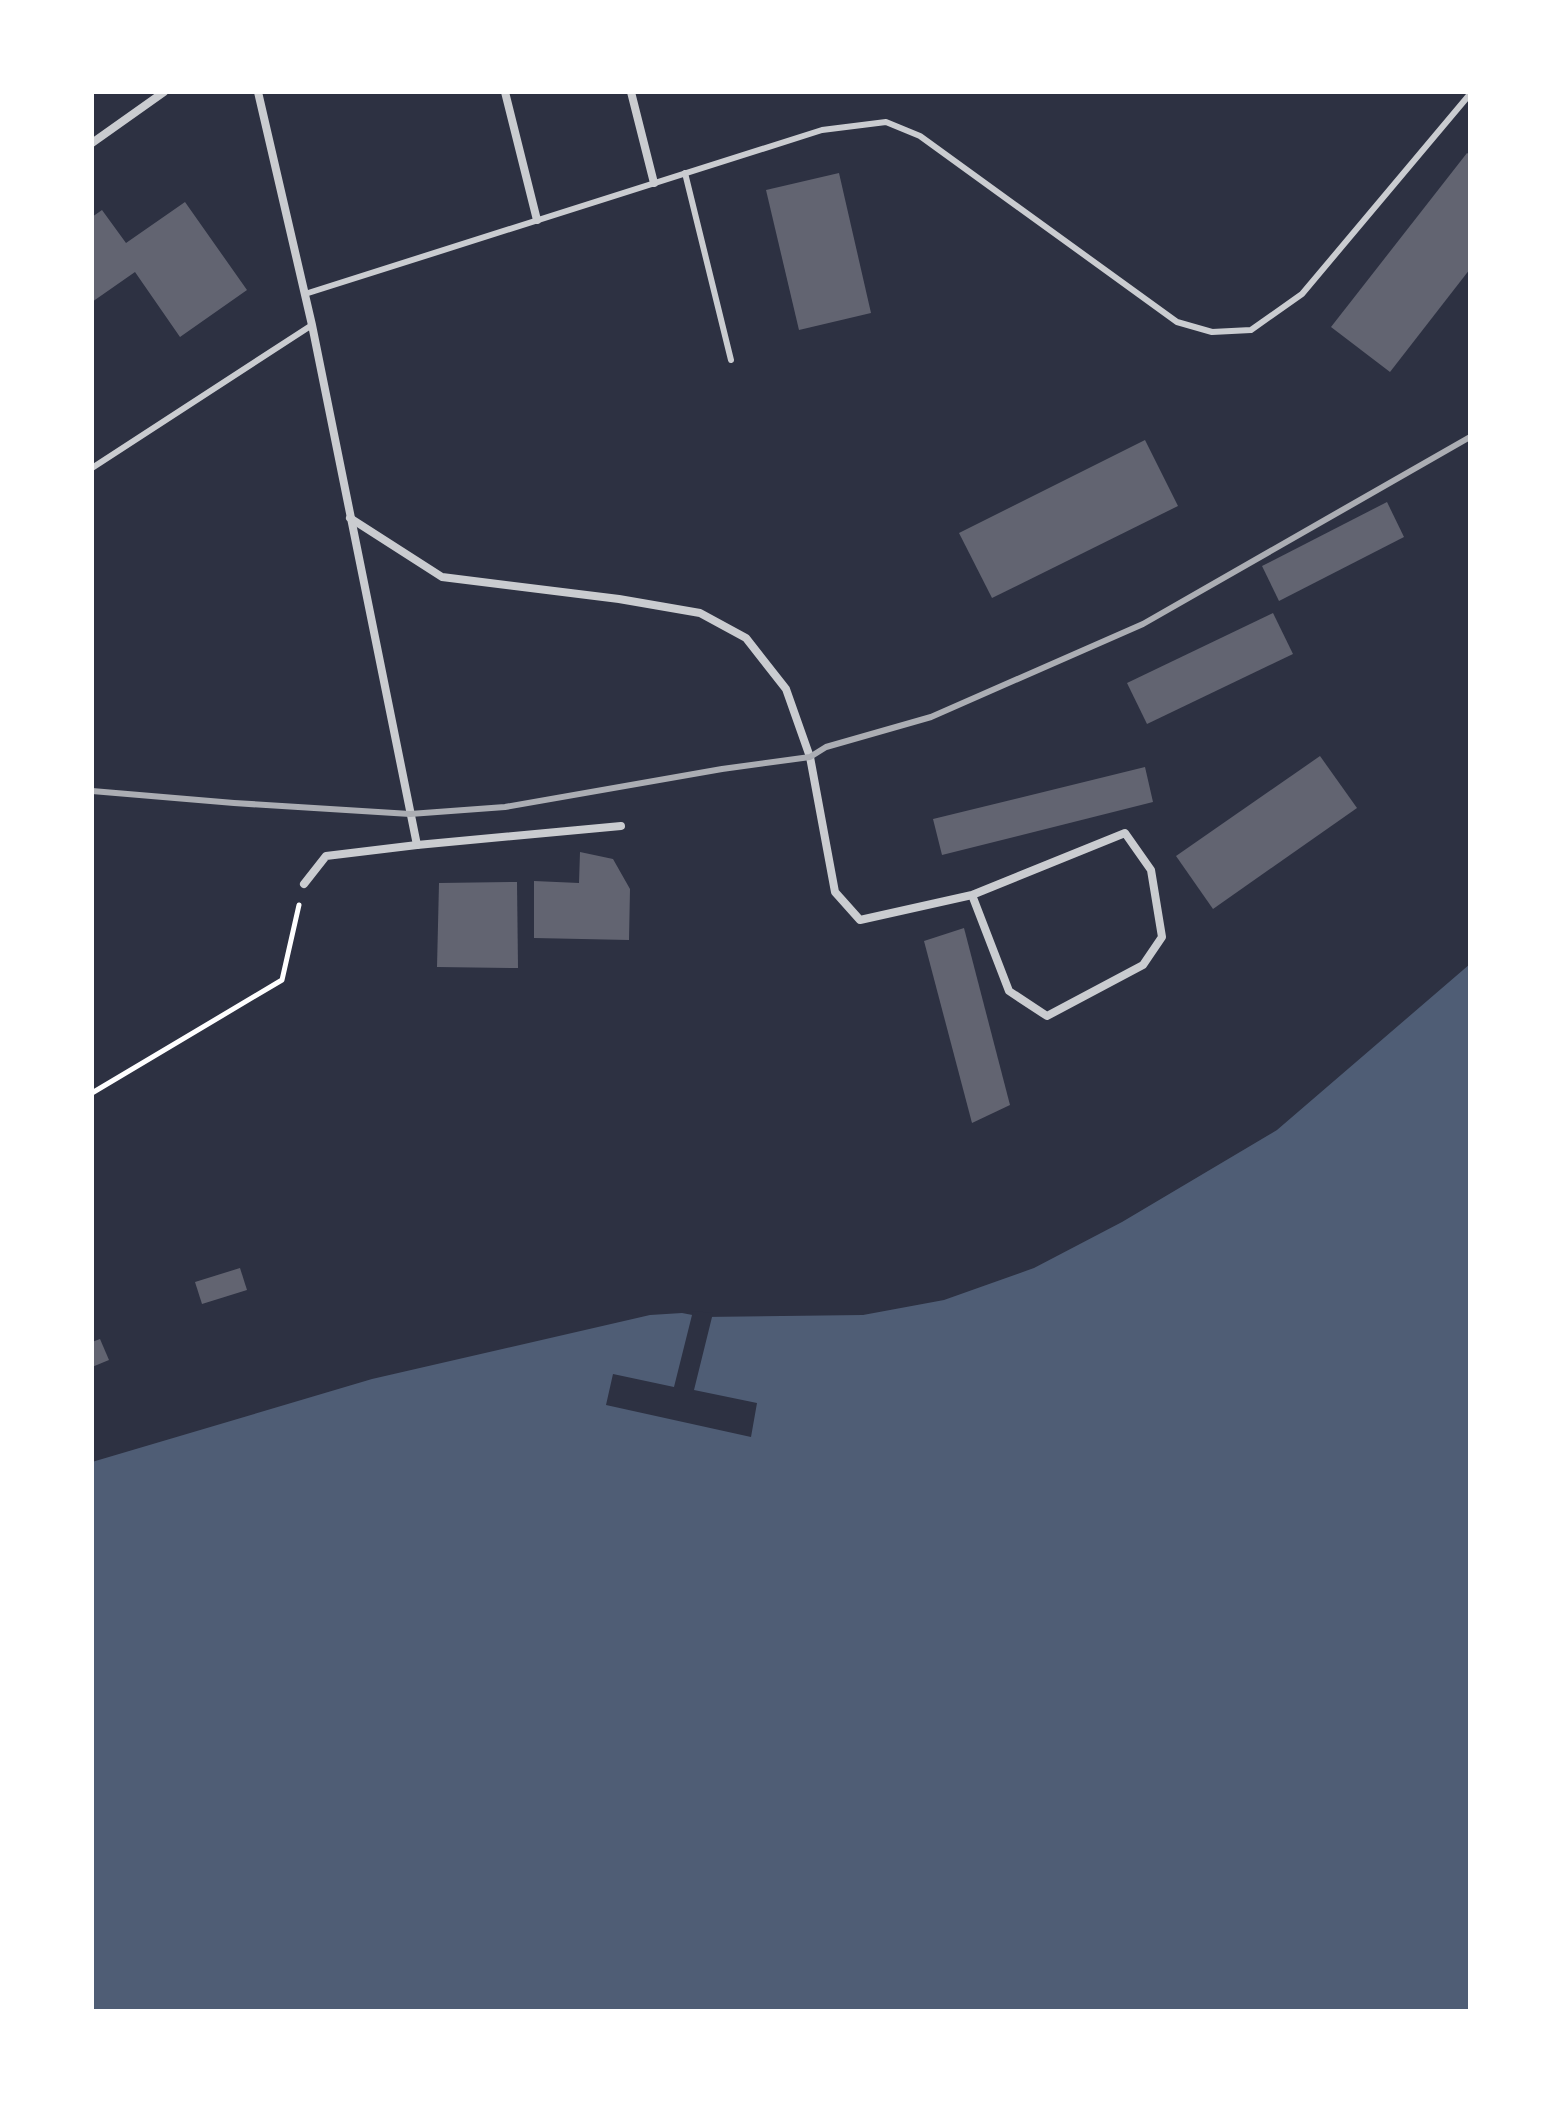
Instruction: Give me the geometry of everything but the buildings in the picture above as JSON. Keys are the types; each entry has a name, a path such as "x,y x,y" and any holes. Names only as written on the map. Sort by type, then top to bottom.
{"street":[{"path":"92,143 164,92"},
{"path":"258,92 312,325 417,845"},
{"path":"505,92 537,220"},
{"path":"631,92 654,183"},
{"path":"350,518 442,577 619,599 700,613 746,638 786,689 810,757 835,892 860,920 972,895 1125,833 1151,870 1162,937 1143,965 1047,1016 1009,991 972,895"},
{"path":"304,884 326,856 621,826"}],"lane":[{"path":"305,294 822,130 886,122 920,136 1177,322 1212,332 1251,330 1302,294 1470,94"},
{"path":"685,173 731,360"},
{"path":"92,468 312,325"}],"path":[{"path":"92,1093 282,980 304,884"}],"water":[{"path":"1470,964 1470,2011 92,2011 92,1462 372,1379 650,1315 863,1315 944,1300 1034,1268 1122,1222 1277,1130"}],"pier":[{"path":"693,1311 713,1313 694,1390 757,1403 751,1437 606,1405 613,1374 674,1387"}],"railway":[{"path":"92,791 410,814 505,807 810,757 826,747 931,717 1143,624 1470,437"}]}
